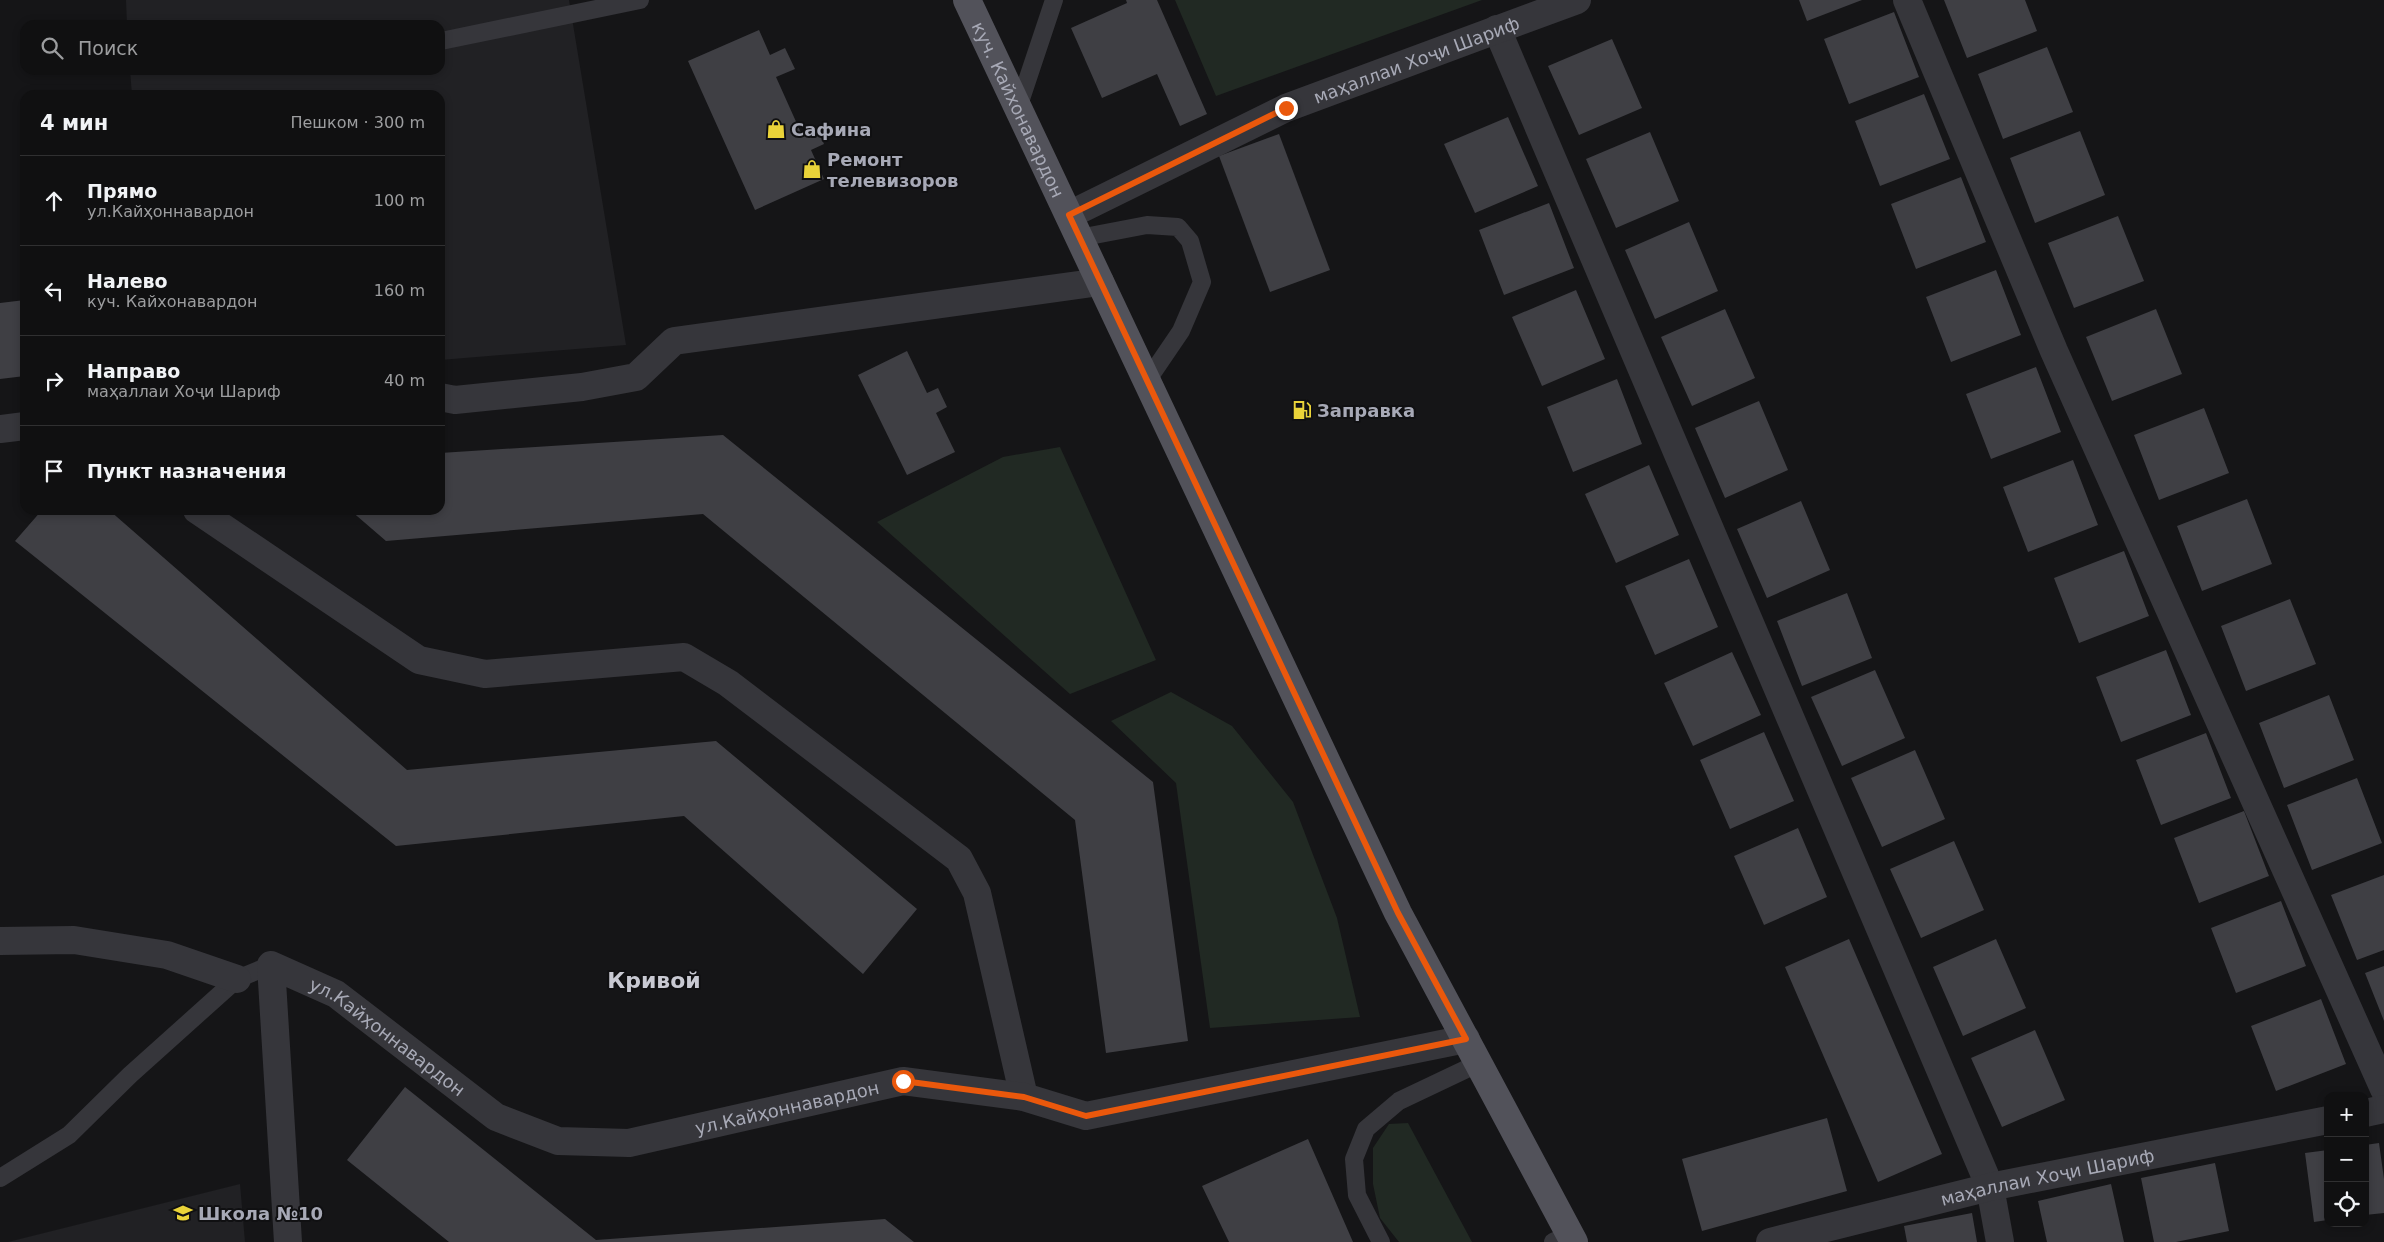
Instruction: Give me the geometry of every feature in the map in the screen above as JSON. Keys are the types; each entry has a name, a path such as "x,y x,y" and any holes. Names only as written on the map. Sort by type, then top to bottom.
{"main road":[{"name":"куч. Кайхонавардон","path":"967,0 1398,913 1479,1063 1566,1239"}],"street":[{"name":"маҳаллаи Хоҷи Шариф","path":"1074,226 1286,108 1577,0"},
{"path":"1907,0 2058,360 2384,1089"},
{"path":"1497,30 1990,1186 2000,1242"},
{"path":"445,398 455,400 582,387 636,377 674,341 1100,282"},
{"path":"0,429 20,427"},
{"path":"203,515 419,660 485,674 684,657 728,684 959,859 977,894 1024,1097"},
{"path":"0,941 74,940 139,950 167,955 236,979"},
{"path":"271,965 288,1242"},
{"name":"ул.Кайҳоннавардон","path":"271,965 336,994 496,1117 558,1141 629,1143 903,1081 1024,1097 1086,1116 1466,1039"},
{"path":"2369,1112 2384,1110"},
{"name":"маҳаллаи Хоҷи Шариф","path":"1770,1242 1990,1186 2324,1121"}],"lane":[{"path":"445,40 640,0"},
{"path":"1018,108 1054,0"},
{"path":"1074,226 1147,225 1178,227 1190,241 1202,282 1181,330 1146,381"},
{"path":"0,1178 69,1135 130,1075 236,979 271,965"},
{"path":"1381,1242 1357,1195 1354,1159 1366,1129 1399,1101 1479,1063"}],"shaded area":[{"path":"126,0 569,0 626,345 445,360 445,90 132,90 130,75 445,75 445,20 127,20"},
{"path":"1175,0 1482,0 1216,96"},
{"path":"1060,447 1156,660 1070,694 877,522 1003,457"},
{"path":"1171,692 1232,726 1293,802 1337,918 1360,1017 1210,1028 1176,783 1111,721"},
{"path":"1408,1123 1472,1242 1399,1242 1380,1218 1373,1184 1373,1148 1389,1124"},
{"name":"Школа №10","path":"240,1184 245,1242 8,1242"}],"building":[{"path":"1126,0 1157,0 1207,114 1180,126 1157,74 1102,98 1071,28 1127,3"},
{"path":"1799,0 1862,0 1807,21"},
{"path":"1944,0 2025,0 2037,31 1967,58"},
{"path":"1894,12 1919,77 1849,104 1824,39"},
{"path":"759,30 770,55 785,48 795,69 776,77 802,135 817,128 824,144 811,150 824,179 755,210 688,61"},
{"path":"1612,39 1642,108 1579,135 1548,66"},
{"path":"2047,47 2073,112 2003,139 1978,74"},
{"path":"1924,94 1950,159 1880,186 1855,121"},
{"path":"1508,117 1538,186 1475,213 1444,144"},
{"path":"2080,131 2105,195 2035,223 2010,158"},
{"path":"1650,132 1679,201 1616,228 1586,159"},
{"path":"1279,134 1330,270 1270,292 1219,156"},
{"path":"1961,177 1986,242 1916,269 1891,204"},
{"path":"1549,203 1574,268 1504,295 1479,230"},
{"path":"2118,216 2144,281 2074,308 2048,243"},
{"path":"1689,222 1718,291 1655,319 1625,250"},
{"path":"1996,270 2021,335 1951,362 1926,297"},
{"path":"1576,290 1605,359 1542,386 1512,317"},
{"path":"20,301 20,377 0,379 0,303"},
{"path":"1725,309 1755,378 1692,406 1661,337"},
{"path":"2156,309 2182,374 2112,401 2086,337"},
{"path":"907,351 927,393 938,388 947,407 936,413 955,452 907,475 858,375"},
{"path":"2036,367 2061,432 1991,459 1966,394"},
{"path":"1617,379 1642,444 1573,472 1547,407"},
{"path":"1759,401 1788,470 1725,498 1695,428"},
{"path":"2204,408 2229,473 2159,500 2134,435"},
{"path":"723,435 1153,782 1188,1041 1106,1053 1075,820 703,514 386,541 356,515 445,515 445,453"},
{"path":"2073,460 2098,525 2028,552 2003,487"},
{"path":"1649,465 1679,535 1616,563 1585,494"},
{"path":"2247,499 2272,564 2202,591 2177,526"},
{"path":"1801,501 1830,570 1767,598 1737,529"},
{"path":"38,515 115,515 407,770 716,741 917,909 863,974 684,816 396,846 15,541"},
{"path":"2124,551 2149,616 2079,643 2054,578"},
{"path":"1689,559 1718,627 1655,655 1625,586"},
{"path":"1847,593 1872,658 1802,686 1777,621"},
{"path":"2290,599 2316,664 2246,691 2221,626"},
{"path":"2166,650 2191,715 2121,742 2096,677"},
{"path":"1732,652 1761,715 1693,746 1664,683"},
{"path":"1875,670 1905,738 1842,766 1811,697"},
{"path":"2329,695 2354,760 2284,788 2259,723"},
{"path":"1764,732 1794,801 1730,829 1700,760"},
{"path":"2206,733 2231,798 2161,825 2136,760"},
{"path":"1915,750 1945,819 1882,847 1851,778"},
{"path":"2357,778 2382,843 2312,870 2287,805"},
{"path":"2244,811 2269,876 2199,903 2174,838"},
{"path":"1798,828 1827,897 1764,925 1734,856"},
{"path":"1954,841 1984,910 1921,938 1890,869"},
{"path":"2384,875 2384,950 2357,960 2331,895"},
{"path":"2281,901 2306,966 2236,993 2211,928"},
{"path":"1849,939 1942,1154 1878,1182 1785,967"},
{"path":"1996,939 2026,1008 1963,1036 1933,967"},
{"path":"2384,966 2384,1021 2365,973"},
{"path":"2321,999 2346,1064 2276,1091 2251,1026"},
{"path":"2035,1030 2065,1100 2002,1127 1971,1058"},
{"path":"405,1087 596,1240 885,1219 914,1242 449,1242 347,1160"},
{"path":"1827,1118 1847,1191 1702,1231 1682,1159"},
{"path":"1308,1139 1353,1242 1229,1242 1202,1186"},
{"path":"2379,1143 2384,1179 2384,1213 2369,1215 2369,1144"},
{"path":"2324,1151 2324,1221 2314,1222 2305,1153"},
{"path":"2215,1163 2229,1231 2176,1242 2154,1242 2141,1178"},
{"path":"2111,1184 2124,1242 2047,1242 2038,1201"},
{"path":"1972,1213 1977,1242 1907,1242 1904,1226"}],"place":[{"name":"Сафина","path":"776,129"},
{"name":"Ремонт телевизоров","path":"812,169"},
{"name":"Заправка","path":"1302,410"},
{"name":"Школа №10","path":"183,1213"}],"district":[{"name":"Кривой","path":"654,980"}],"route":[{"path":"903,1081 1024,1097 1086,1116 1466,1039 1398,913 1069,215 1286,108"}]}
